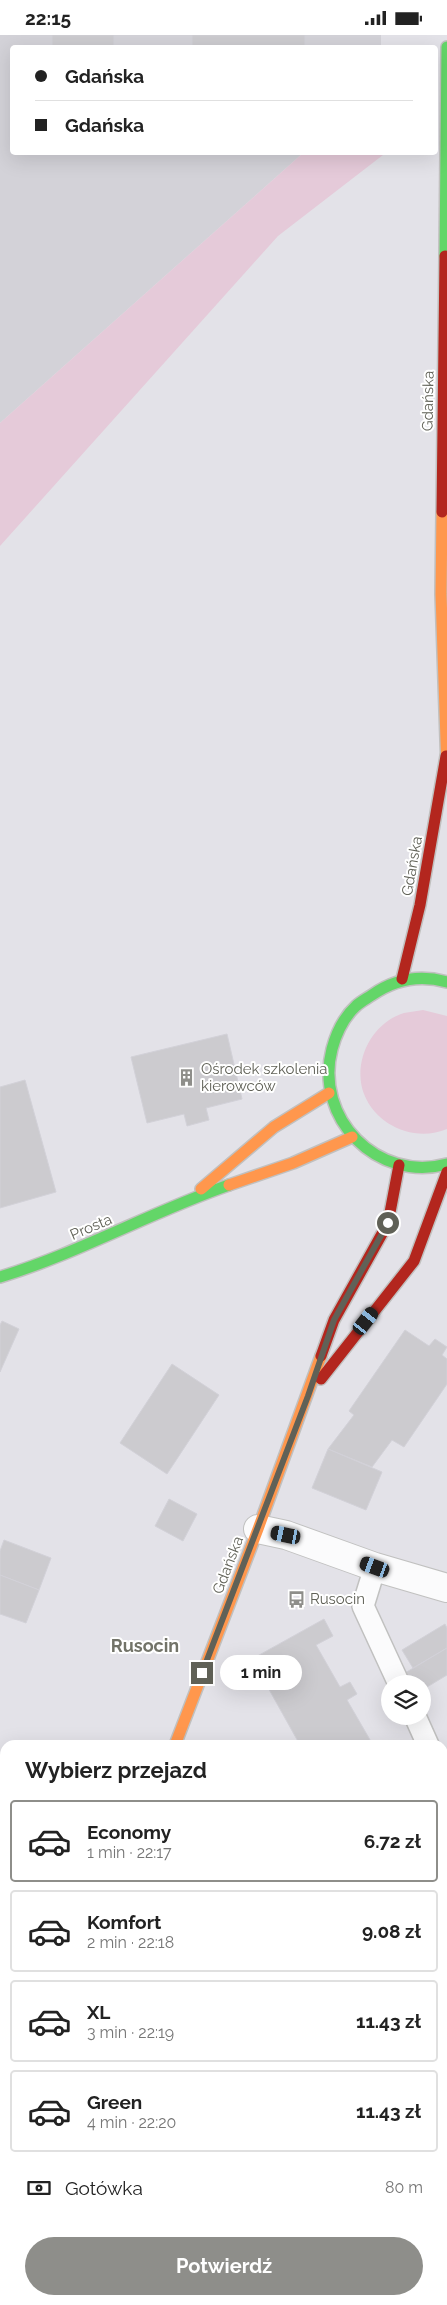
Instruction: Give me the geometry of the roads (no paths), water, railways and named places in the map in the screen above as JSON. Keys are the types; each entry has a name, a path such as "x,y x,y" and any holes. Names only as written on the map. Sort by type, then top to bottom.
{"street":[{"name":"Gdańska","path":"447,47 441,594 447,769"},
{"name":"Gdańska","path":"402,979 420,905 446,756"},
{"path":"447,981 434,978 402,979 368,994 342,1021 329,1055 329,1093 338,1116 352,1137 374,1154 399,1165 425,1168 447,1165"},
{"name":"Prosta","path":"191,1198 274,1127 329,1093"},
{"name":"Prosta","path":"0,1277 42,1264 191,1198 293,1163 352,1137"},
{"name":"Gdańska","path":"177,1740 308,1396 334,1320 388,1223 399,1165"},
{"name":"Gdańska","path":"308,1396 414,1261 447,1172"},
{"path":"258,1529 286,1535 375,1567 447,1588"}],"lane":[{"path":"375,1567 363,1606 396,1675"},
{"path":"419,1725 426,1740"}],"place":[{"name":"Ośrodek szkolenia kierowców","path":"187,1078"},
{"name":"Rusocin","path":"296,1599"}],"district":[{"name":"Rusocin","path":"145,1645"}]}
